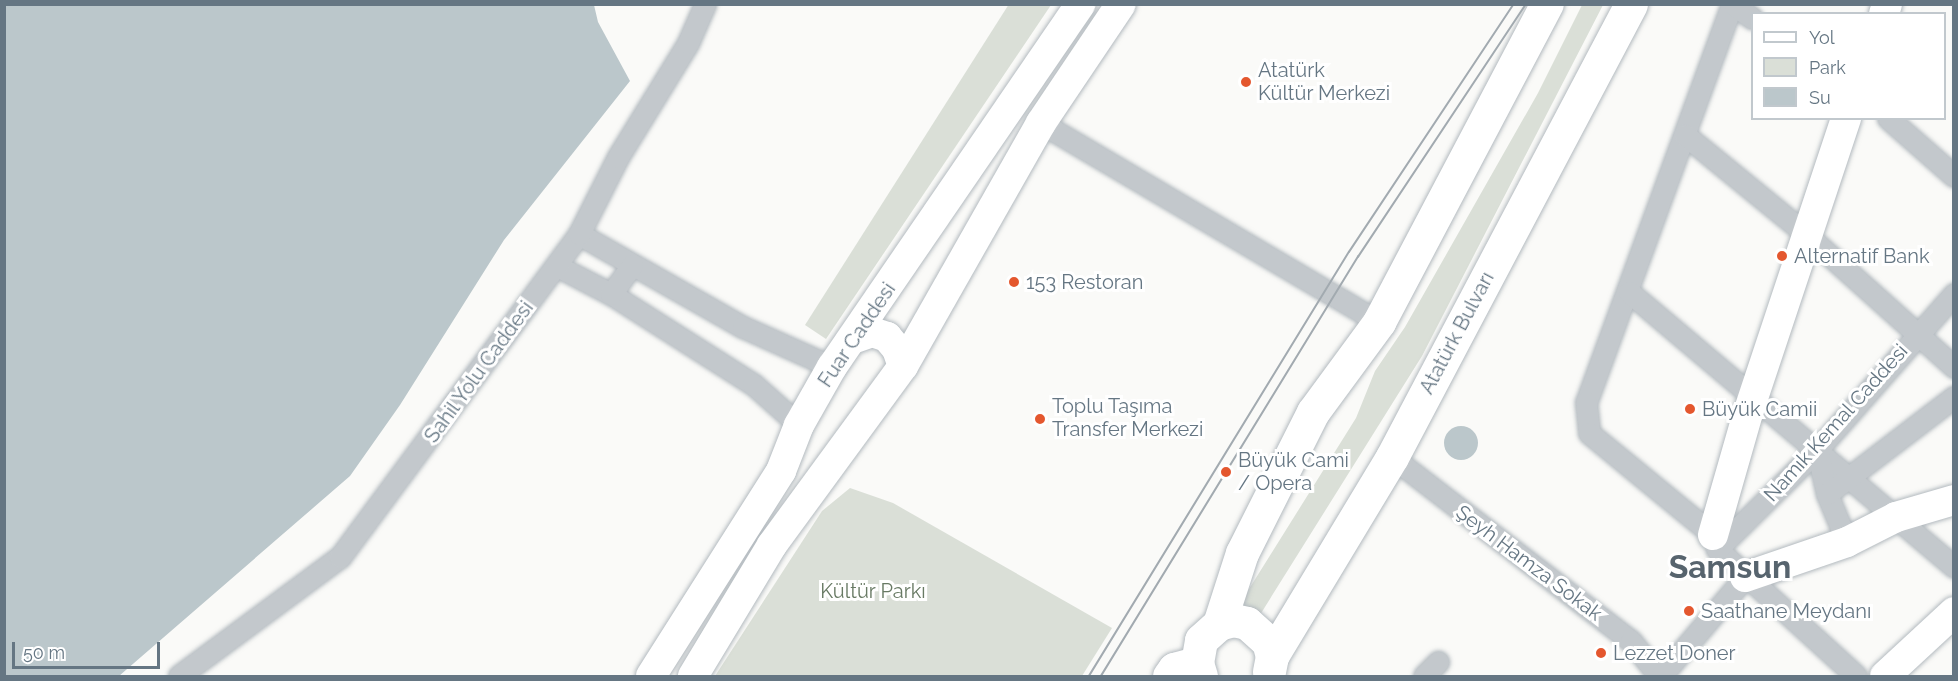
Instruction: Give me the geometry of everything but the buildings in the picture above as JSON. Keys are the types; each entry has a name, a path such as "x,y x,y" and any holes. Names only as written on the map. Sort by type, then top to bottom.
{"main road":[{"name":"Fuar Caddesi","path":"651,676 781,471 799,424 832,368 855,338 1081,4"},
{"path":"693,676 772,545 845,449 903,366 1041,123 1121,4"},
{"path":"1189,672 1201,640 1219,624 1242,553 1313,412 1379,322 1547,4"},
{"name":"Atatürk Bulvarı","path":"1273,668 1392,457 1631,4"},
{"path":"1715,542 1754,395 1845,120"},
{"path":"855,338 872,332 887,338 897,349 903,366"},
{"path":"799,424 819,446 845,449"},
{"path":"1745,577 1846,542 1896,517 1953,500"},
{"path":"1884,676 1953,612"},
{"path":"1219,624 1247,623 1260,630 1273,668"}],"street":[{"name":"Sahil Yolu Caddesi","path":"179,676 340,556 579,234 618,157 688,43 705,4"},
{"path":"1751,17 1733,5 1629,292 1586,402 1589,433 1715,542 1745,577 1856,676"},
{"path":"1890,120 1953,176"},
{"path":"1041,123 1379,322"},
{"path":"1685,135 1807,235 1953,367"},
{"path":"579,234 755,334 832,368"},
{"path":"611,294 632,265"},
{"path":"557,266 611,294 753,384 799,424"},
{"path":"1629,292 1754,395 1953,567"},
{"name":"Namık Kemal Caddesi","path":"1715,542 1817,450 1953,294"},
{"path":"1827,494 1851,478 1953,397"},
{"path":"1817,450 1827,494 1846,542"},
{"name":"Şeyh Hamza Sokak","path":"1392,457 1631,641 1660,676"},
{"path":"1660,676 1745,577"}],"green space":[{"path":"1009,4 1051,5 826,339 805,325"},
{"path":"1582,5 1603,5 1422,356 1248,634 1229,621 1356,418 1375,371 1405,327 1538,93"},
{"name":"Kültür Parkı","path":"850,488 893,503 1112,628 1082,676 715,676 822,511"}],"water":[{"path":"4,5 594,5 598,22 630,81 504,240 400,405 350,476 119,676 5,676"},
{"path":"1461,426 1473,431 1478,443 1473,455 1461,460 1449,455 1444,443 1449,431"}],"tram line":[{"path":"1089,676 1349,252 1514,4"},
{"path":"1101,676 1358,257 1526,4"}],"place":[{"name":"Atatürk Kültür Merkezi","path":"1246,82"},
{"name":"Alternatif Bank","path":"1782,256"},
{"name":"153 Restoran","path":"1014,282"},
{"name":"Büyük Camii","path":"1690,409"},
{"name":"Toplu Taşıma Transfer Merkezi","path":"1040,419"},
{"name":"Büyük Cami / Opera","path":"1226,472"},
{"name":"Saathane Meydanı","path":"1689,611"},
{"name":"Lezzet Doner","path":"1601,653"}],"district":[{"name":"Samsun","path":"1730,567"}]}
